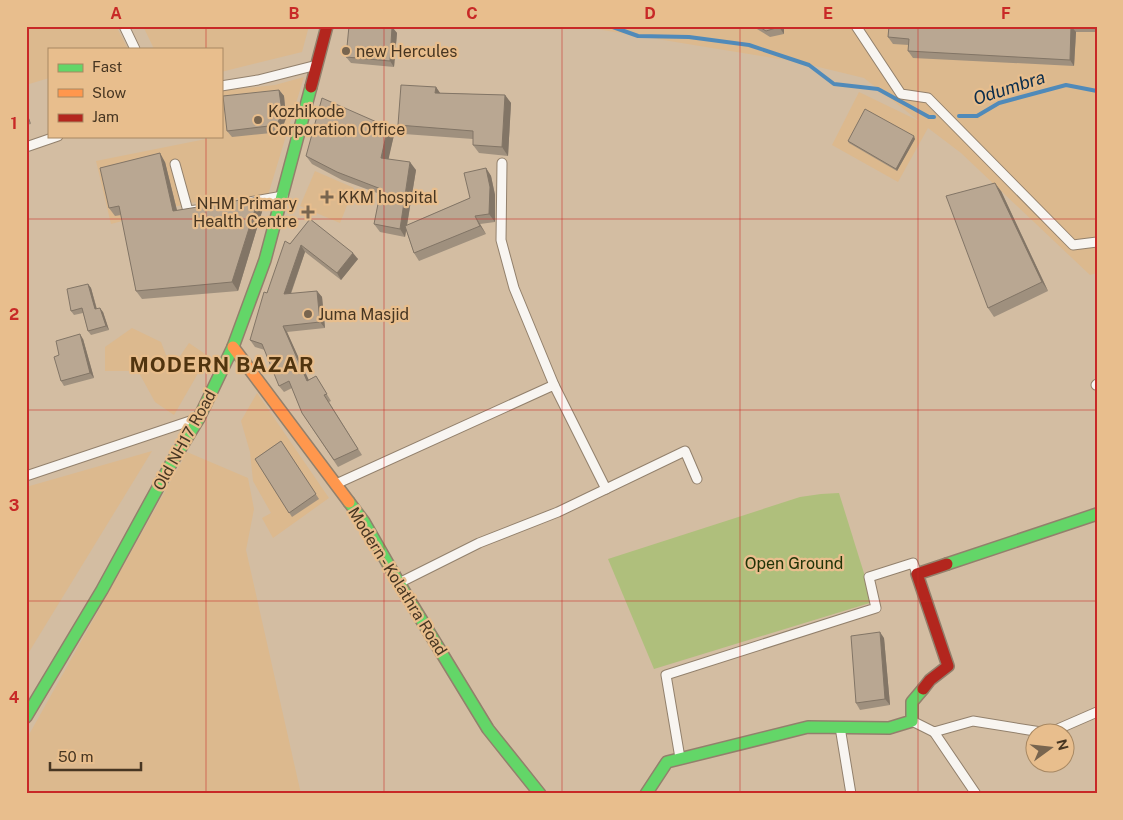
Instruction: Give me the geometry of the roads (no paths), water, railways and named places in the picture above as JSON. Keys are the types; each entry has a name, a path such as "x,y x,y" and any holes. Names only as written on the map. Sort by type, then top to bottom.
{"main road":[{"name":"Old NH17 Road","path":"26,717 102,590 172,462 199,418 233,347 265,260 327,26"},
{"name":"Modern - Kolathra Road","path":"233,347 364,522 488,729 540,794"},
{"path":"646,794 667,762 680,758 808,727 889,728 912,721 912,702 930,680 948,666 918,574 1097,514"}],"street":[{"path":"124,26 135,48"},
{"path":"856,26 901,94 928,98 1074,245 1097,242"},
{"path":"222,86 258,80 316,65"},
{"path":"26,147 52,138"},
{"path":"502,163 501,240 514,288 554,385 606,489"},
{"path":"175,164 188,211 207,208"},
{"path":"235,204 283,196"},
{"path":"336,484 554,385"},
{"path":"26,476 199,418"},
{"path":"399,583 479,543 558,512 685,451 697,479"},
{"path":"680,758 666,675 876,608 869,577 913,563 918,574"},
{"path":"1074,722 1097,712"},
{"path":"912,721 934,732 976,794"},
{"path":"934,732 973,721 1026,730"},
{"path":"840,727 851,794"}],"waterway":[{"name":"Odumbra","path":"610,26 638,36 689,37 749,45 809,65 834,84 878,89 929,117 934,117"},
{"name":"Odumbra","path":"959,116 977,116 999,103 1066,85 1097,91"}],"place":[{"name":"new Hercules","path":"346,51"},
{"name":"Kozhikode Corporation Office","path":"258,120"},
{"name":"KKM hospital","path":"327,197"},
{"name":"NHM Primary Health Centre","path":"308,212"},
{"name":"Juma Masjid","path":"308,314"}],"district":[{"name":"MODERN BAZAR","path":"222,365"}],"park label":[{"name":"Open Ground","path":"794,563"}]}
